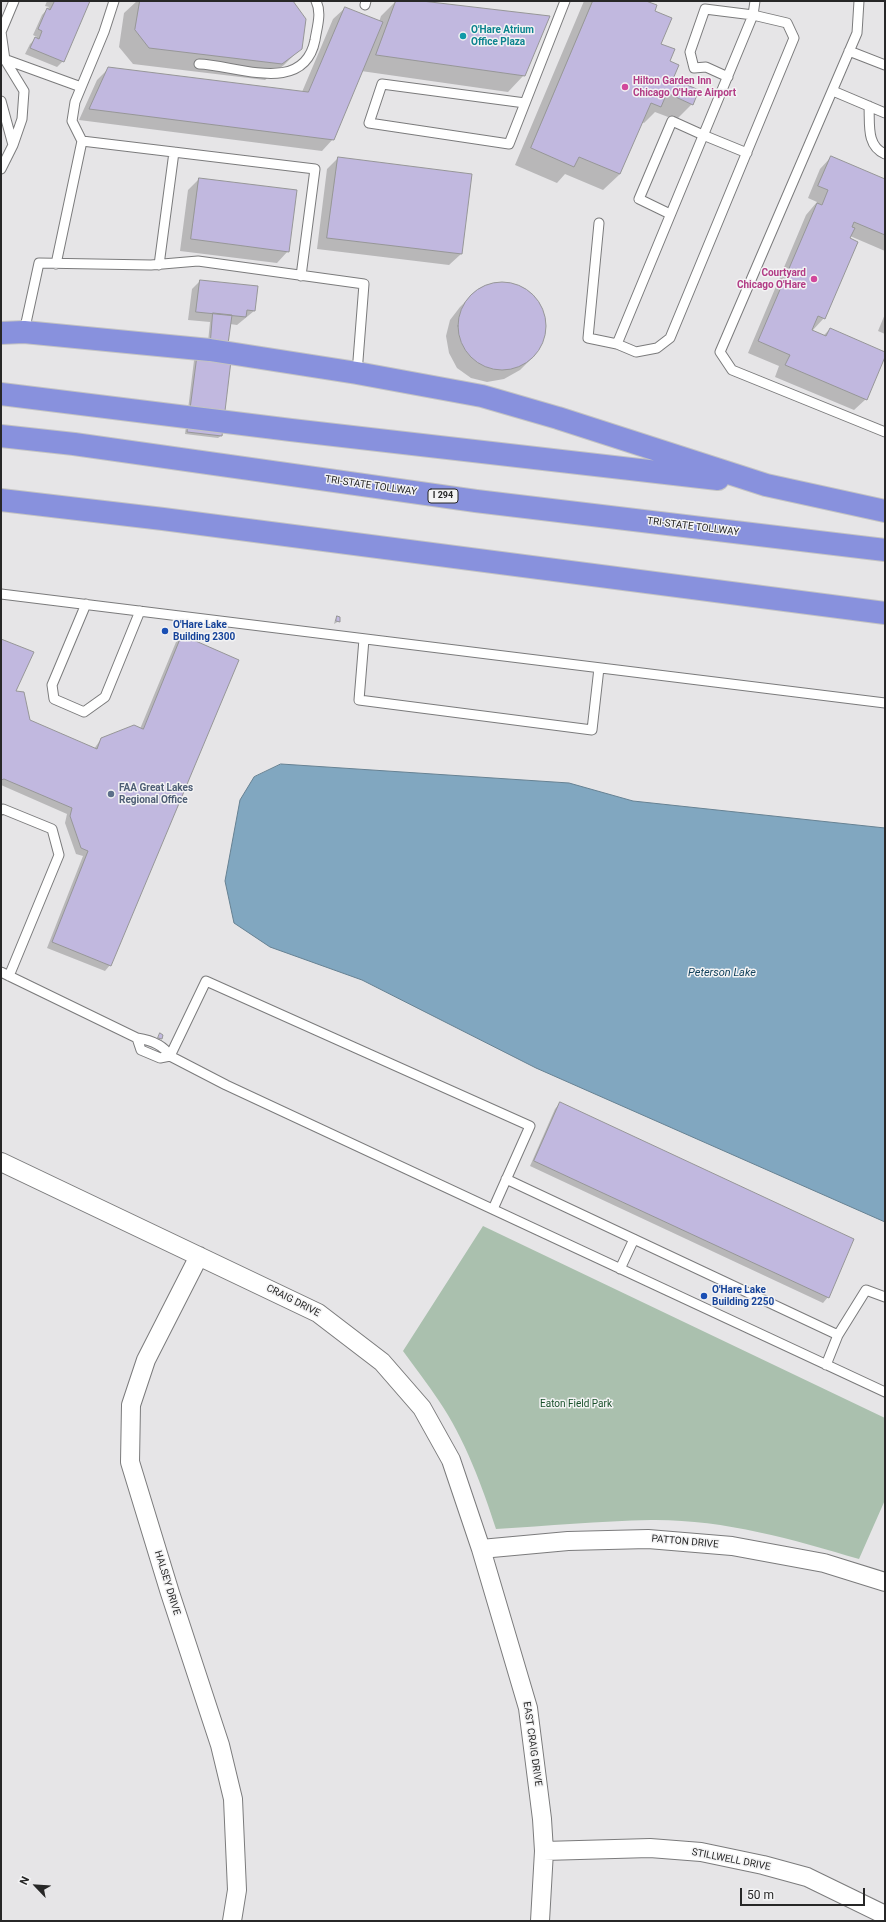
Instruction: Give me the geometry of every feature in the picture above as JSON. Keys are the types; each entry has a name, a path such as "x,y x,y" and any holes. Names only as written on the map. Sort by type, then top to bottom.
{"highway":[{"path":"1,333 24,332 210,350 357,373 482,396 558,418 766,485 885,511"},
{"path":"1,394 291,430 766,485"},
{"name":"TRI-STATE TOLLWAY","path":"1,436 74,444 476,501 885,550"},
{"path":"1,500 163,519 885,613"}],"street":[{"name":"CRAIG DRIVE","path":"1,1162 318,1313 382,1362 422,1408 447,1454 482,1549"},
{"name":"HALSEY DRIVE","path":"199,1256 146,1360 131,1405 130,1462 170,1593 220,1745 233,1799 237,1890 232,1921"},
{"name":"PATTON DRIVE","path":"482,1549 568,1541 648,1539 732,1546 824,1563 885,1582"},
{"name":"EAST CRAIG DRIVE","path":"482,1549 528,1708 542,1819 544,1850 540,1921"},
{"name":"STILLWELL DRIVE","path":"544,1850 650,1848 701,1852 763,1865 807,1877 885,1916"}],"lane":[{"path":"1,169 13,145 22,119 24,92 3,59 1,32 4,12 14,1"},
{"path":"56,264 82,141 72,121 75,102 114,1"},
{"path":"199,64 266,73 283,73 296,69 305,62 313,49 319,16 316,1"},
{"path":"525,103 382,84 369,123 509,144 565,1"},
{"path":"617,344 753,15 755,1"},
{"path":"859,1 856,34 833,91 720,352 732,370 885,432"},
{"path":"599,223 588,338 617,344 636,352 657,348 670,338 794,38 787,23 753,15 705,9 690,52 694,68 706,67 728,77"},
{"path":"849,51 885,65"},
{"path":"3,59 81,87"},
{"path":"833,91 885,113"},
{"path":"1,100 13,145"},
{"path":"869,106 872,143 880,152 885,154"},
{"path":"670,214 639,199 672,121 747,153"},
{"path":"82,141 315,169 301,276"},
{"path":"159,265 174,152"},
{"path":"24,332 39,263 159,265 198,261 364,284 357,373"},
{"path":"1,594 885,703"},
{"path":"86,604 52,684 54,699 84,712 105,697 140,611"},
{"path":"364,639 359,700 584,730 592,730 599,668"},
{"path":"1,810 3,809 52,829 59,855 5,974 136,1038 141,1050 160,1058 170,1056 226,1085 885,1392"},
{"path":"170,1056 206,981 530,1126 493,1209"},
{"path":"506,1179 838,1335"},
{"path":"620,1269 634,1239"},
{"path":"826,1365 838,1335 866,1290 885,1297"}],"green space":[{"name":"Eaton Field Park","path":"483,1226 885,1418 885,1500 859,1559 808,1544 756,1532 704,1523 651,1520 612,1521 496,1529 479,1480 457,1430 435,1395 403,1351"}],"water":[{"name":"Peterson Lake","path":"281,764 569,783 633,801 885,828 885,1222 536,1068 362,980 270,947 234,923 225,881 240,800 254,777"}],"building":[{"path":"52,1 90,1 64,62 30,48 35,37 39,39 42,31 38,29 47,8 50,10 54,2"},
{"path":"140,1 293,1 306,19 302,49 282,64 149,48 135,30"},
{"name":"O'Hare Atrium Office Plaza","path":"396,1 422,1 550,16 525,76 376,55"},
{"name":"Hilton Garden Inn Chicago O'Hare Airport","path":"593,1 646,1 657,5 655,11 672,18 661,44 675,49 670,61 679,65 673,79 699,90 693,105 667,93 661,107 651,103 620,174 579,157 574,167 531,148"},
{"path":"345,7 383,22 334,140 89,109 108,67 308,92"},
{"name":"Courtyard Chicago O'Hare","path":"831,156 885,179 885,235 854,222 852,227 855,228 850,238 858,242 825,319 818,316 812,330 826,336 830,328 885,352 885,357 867,400 785,365 790,355 758,341 817,203 822,205 828,190 818,186"},
{"path":"338,157 472,174 462,254 327,238"},
{"path":"199,178 297,190 289,252 191,239"},
{"path":"200,280 258,286 255,311 247,310 246,317 196,312"},
{"path":"502,282 519,285 533,295 543,309 546,326 543,343 533,357 519,367 502,370 485,367 471,357 461,343 458,326 461,309 471,295 485,285"},
{"path":"213,313 232,315 228,344 233,344 222,436 187,432 199,340 210,341"},
{"path":"337,616 340,617 340,622 336,621"},
{"name":"FAA Great Lakes Regional Office","path":"182,635 239,660 111,966 52,942 88,851 81,848 70,816 72,808 4,779 1,780 1,639 34,652 16,691 24,692 30,720 97,749 101,738 134,725 143,729"},
{"path":"160,1033 163,1035 162,1039 158,1038"},
{"path":"560,1102 854,1239 829,1298 534,1161"}],"place":[{"name":"O'Hare Atrium Office Plaza","path":"463,36"},
{"name":"Hilton Garden Inn Chicago O'Hare Airport","path":"625,87"},
{"name":"Courtyard Chicago O'Hare","path":"814,279"},
{"name":"O'Hare Lake Building 2300","path":"165,631"},
{"name":"FAA Great Lakes Regional Office","path":"111,794"},
{"name":"O'Hare Lake Building 2250","path":"704,1296"}]}
